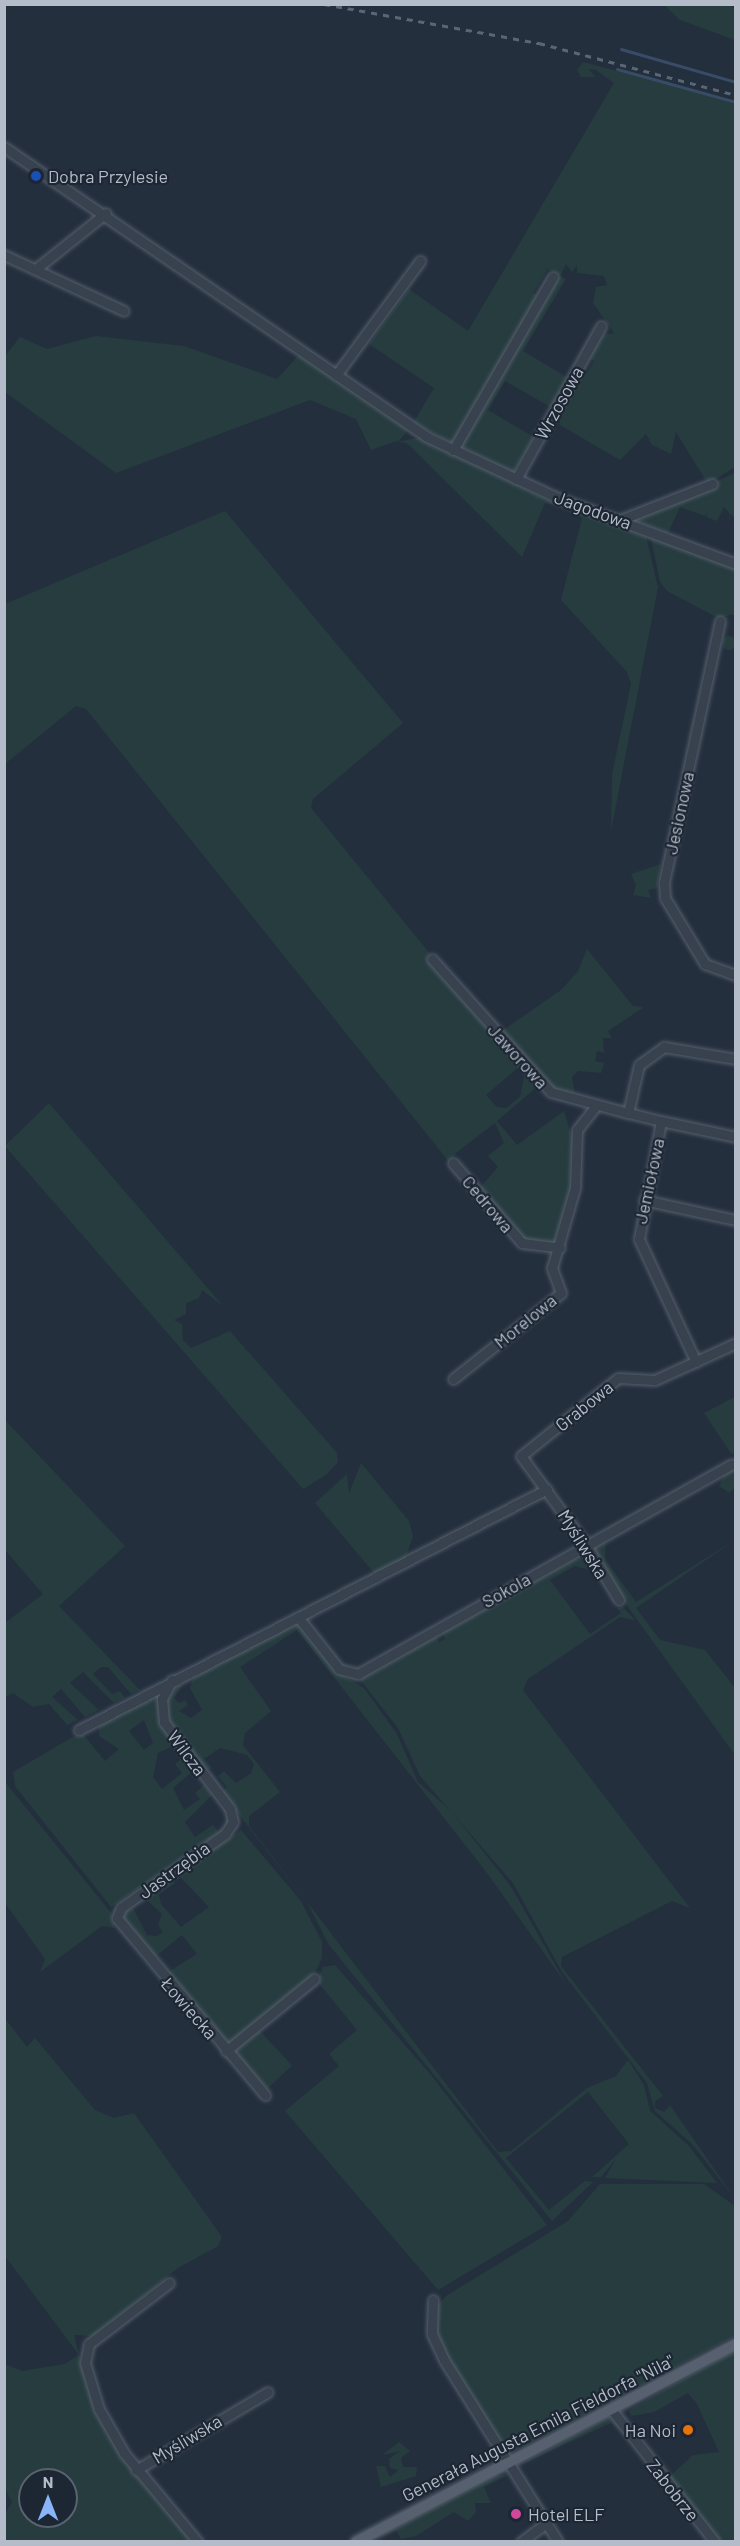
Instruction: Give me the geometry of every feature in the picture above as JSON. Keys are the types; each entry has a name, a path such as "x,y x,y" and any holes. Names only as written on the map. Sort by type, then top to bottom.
{"main road":[{"name":"Generała Augusta Emila Fieldorfa \"Nila\"","path":"356,2541 735,2344"}],"street":[{"name":"Jagodowa","path":"4,147 106,213 427,437 516,479 735,564"},
{"path":"37,268 106,213"},
{"path":"4,255 37,268 124,311"},
{"path":"336,375 420,261"},
{"path":"453,450 553,277"},
{"name":"Wrzosowa","path":"516,479 601,326"},
{"path":"620,519 712,484"},
{"name":"Jesionowa","path":"720,621 664,883 665,898 705,964 735,975"},
{"name":"Jaworowa","path":"432,959 546,1089 595,1107 628,1113"},
{"path":"628,1113 639,1065 664,1047 684,1048 735,1059"},
{"path":"560,1248 575,1188 577,1130 595,1107"},
{"name":"Jemiołowa","path":"628,1113 661,1121 644,1200 639,1239 696,1362"},
{"path":"661,1121 735,1137"},
{"name":"Cedrowa","path":"453,1162 522,1243 560,1248"},
{"path":"644,1200 735,1220"},
{"name":"Morelowa","path":"453,1379 561,1293 552,1268 560,1248"},
{"path":"696,1362 735,1343"},
{"name":"Grabowa","path":"521,1456 618,1378 655,1380 696,1362"},
{"name":"Myśliwska","path":"521,1456 586,1545 619,1600"},
{"name":"Sokola","path":"297,1617 335,1666 355,1675 731,1465"},
{"path":"79,1730 172,1680 547,1489"},
{"name":"Wilcza","path":"172,1680 162,1699 164,1722 230,1809 232,1822"},
{"name":"Jastrzębia","path":"117,1917 121,1908 225,1834 232,1822"},
{"name":"Łowiecka","path":"117,1917 226,2051 265,2095"},
{"path":"226,2051 314,1978"},
{"name":"Myśliwska","path":"169,2283 90,2343 84,2359 94,2396 136,2470 267,2392"},
{"path":"433,2300 431,2325 439,2351 558,2541"},
{"name":"Zabobrze","path":"611,2409 715,2541"},
{"path":"136,2470 198,2541"},
{"path":"521,2541 546,2523"}],"green space":[{"path":"664,5 730,5 735,9 735,40 680,20"},
{"path":"583,62 735,102 736,466 708,484 676,432 671,454 652,445 646,434 620,460 560,425 559,406 577,377 587,373 594,361 588,357 603,335 614,333 593,303 596,287 607,285 604,276 577,273 577,265 572,272 566,264 560,276 566,279 523,351 570,379 552,408 505,381 488,410 534,437 513,473 460,446 559,276 548,269 533,293 538,296 453,443 413,423 434,388 369,344 409,289 468,331 614,83 596,70 589,69 595,77 581,77 577,70"},
{"path":"96,336 184,346 277,379 306,347 412,425 398,442 371,450 356,419 310,400 116,473 5,392 5,356 20,337 47,349"},
{"path":"420,437 563,507 545,503 522,557 409,445 398,442"},
{"path":"735,473 735,520 731,514 727,525 730,514 724,507 717,521 706,517 707,512 705,516 680,507 668,533 633,520"},
{"path":"571,509 645,532 658,587 611,831 612,774 631,684 627,672 561,600 582,518"},
{"path":"225,511 403,723 313,799 311,808 521,1065 486,1095 497,1107 506,1108 520,1097 525,1072 538,1086 497,1121 517,1145 564,1111 573,1140 572,1185 554,1244 522,1240 479,1189 498,1167 488,1156 504,1143 495,1123 456,1153 450,1163 86,709 76,706 5,764 5,604"},
{"path":"650,533 735,567 735,614 718,618 667,591 660,582"},
{"path":"729,636 734,638 736,643 734,648 729,650 724,648 722,643 724,638"},
{"path":"661,864 657,888 648,890 651,898 633,895 636,885 631,874"},
{"path":"587,949 633,1006 644,1007 608,1031 612,1038 603,1038 604,1053 597,1051 595,1061 604,1063 601,1073 578,1071 572,1077 575,1094 553,1089 502,1031 561,990 578,971"},
{"path":"49,1103 223,1306 202,1290 199,1298 186,1303 186,1314 174,1320 182,1324 183,1340 191,1348 230,1331 337,1453 338,1462 326,1475 303,1489 5,1146"},
{"path":"735,1397 735,1450 732,1455 704,1413"},
{"path":"5,1420 125,1546 59,1606 140,1690 131,1694 108,1667 101,1667 93,1674 112,1694 120,1691 125,1698 114,1703 83,1672 70,1683 99,1710 85,1717 61,1689 52,1697 78,1720 67,1725 49,1704 33,1707 13,1693 5,1697 5,1623 43,1594 5,1550"},
{"path":"735,1454 735,1487 730,1493 719,1486"},
{"path":"361,1463 409,1521 413,1536 405,1560 374,1573 315,1503 347,1474 349,1493"},
{"path":"606,1539 605,1559 636,1602 735,1540 636,1608 660,1640 705,1650 735,1688 735,1755 620,1596 594,1550"},
{"path":"575,1559 584,1560 593,1571 575,1566 550,1580 590,1634 621,1613 617,1608 623,1607 635,1620 620,1617 528,1679 523,1690 690,1908 672,1901 562,1957 561,1966 663,2096 655,2101 655,2108 664,2112 670,2105 735,2199 693,2145 655,2111 647,2083 562,1972 513,1883 420,1776 398,1728 358,1677 435,1634 439,1642 445,1639 442,1631"},
{"path":"291,1624 301,1627 337,1672 364,1688 397,1734 418,1782 450,1810 510,1885 566,1984 487,1873 297,1630 240,1667 271,1711 245,1733 243,1745 280,1792 249,1816 249,1826 498,2152 511,2151 587,2088 616,2076 628,2060 644,2085 650,2111 689,2146 717,2183 605,2178 616,2159 601,2177 592,2177 629,2144 588,2092 506,2158 549,2210 585,2181 593,2182 552,2221 329,1945 307,1902 222,1793 227,1787 218,1776 224,1771 236,1783 251,1773 254,1764 247,1755 220,1748 204,1759 212,1768 204,1771 166,1718 165,1701 172,1688 183,1685 174,1698 179,1703 185,1700 188,1705 179,1711 191,1718 202,1710 190,1688 193,1678"},
{"path":"161,1690 176,1745 158,1753 153,1777 162,1789 182,1773 175,1764 182,1758 191,1773 173,1788 184,1810 200,1799 195,1793 204,1785 212,1795 185,1822 195,1837 213,1825 218,1831 225,1827 227,1809 230,1817 227,1828 111,1907 15,1786 13,1772 81,1732 105,1761 119,1749 99,1736 99,1725","holes":["144,1720 153,1743 144,1750 129,1731"]},
{"path":"5,1782 112,1914 115,1928 102,1926 40,1972 45,1959 5,1903"},
{"path":"241,1830 301,1901 322,1942 322,1958 314,1975 228,2045 168,1972 197,1954 182,1935 155,1957 122,1923 121,1913 133,1908 147,1935 157,1936 163,1932 158,1925 162,1914 143,1897 168,1879 175,1883 159,1894 161,1904 181,1927 209,1907 176,1873"},
{"path":"335,1965 431,2075 547,2225 438,2290 285,2111 339,2066 329,2054 357,2030 317,1981 323,1967"},
{"path":"4,2017 27,2047 35,2038 95,2110 114,2118 134,2113 222,2237 218,2246 178,2268 94,2336 74,2335 84,2374 134,2472 194,2541 5,2541 5,2514 12,2502 5,2488 5,2364 22,2371 65,2364 79,2355 5,2256"},
{"path":"258,2029 292,2066 267,2089 233,2052"},
{"path":"600,2184 704,2184 735,2206 735,2336 508,2454 443,2352 433,2325 434,2310 446,2296 568,2221"},
{"path":"735,2350 735,2541 717,2541 667,2479 693,2455 719,2452 697,2404 688,2393 654,2412 631,2416 629,2410"},
{"path":"606,2418 615,2419 623,2433 611,2423 518,2466"},
{"path":"399,2442 410,2451 401,2458 403,2467 417,2467 416,2476 381,2487 376,2466 385,2466 390,2477 399,2470 390,2468 389,2459 400,2451 382,2455"},
{"path":"510,2474 484,2487 491,2503 475,2503 476,2512 468,2521 454,2512 416,2536 401,2539 396,2530 370,2541 494,2476"}],"waterway":[{"path":"621,49 736,82"},
{"path":"617,69 736,102"}],"railway":[{"path":"324,4 539,43 736,95"}],"place":[{"name":"Dobra Przylesie","path":"36,176"},
{"name":"Ha Noi","path":"688,2430"},
{"name":"Hotel ELF","path":"516,2514"}]}
